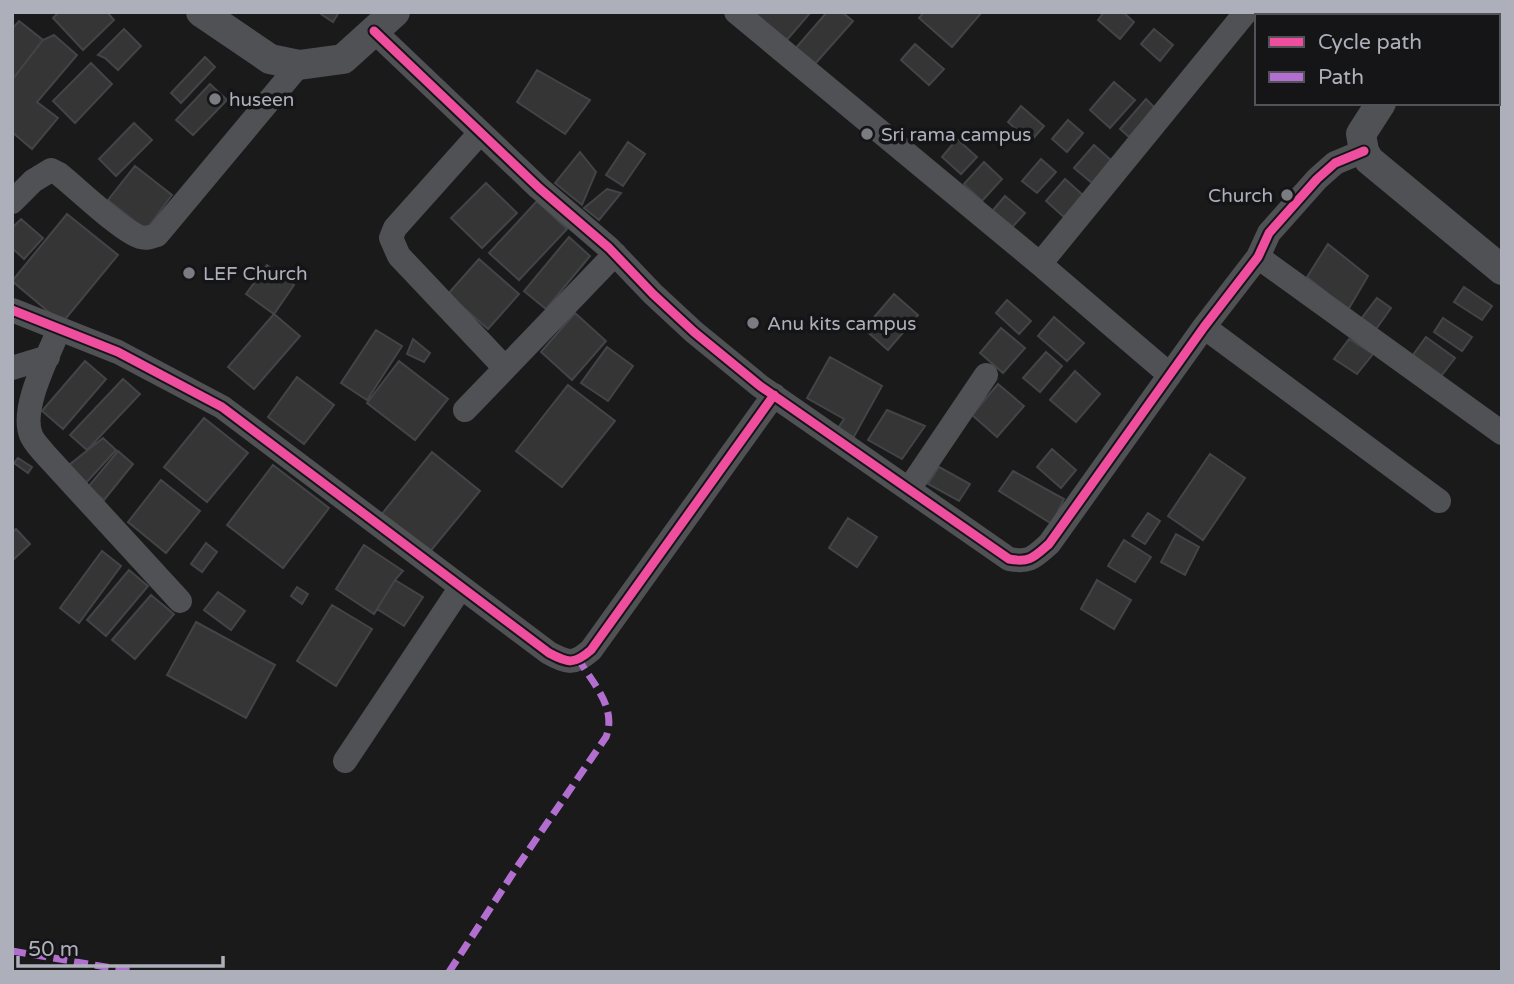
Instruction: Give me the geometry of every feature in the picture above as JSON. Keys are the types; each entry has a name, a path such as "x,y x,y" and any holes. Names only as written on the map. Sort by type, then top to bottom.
{"street":[{"path":"201,12 271,59 299,65 343,59 385,22 480,132 539,188 583,223 653,295 694,332 774,395 1009,559 1022,562 1033,558 1049,544 1204,327 1258,257 1269,233 1317,179 1335,163 1364,151"},
{"path":"736,12 1170,375"},
{"path":"1040,264 1246,12"},
{"path":"12,202 33,181 51,170 139,236 149,238 157,235 299,65"},
{"path":"1380,105 1361,134 1364,151 1369,160 1502,270"},
{"path":"480,132 395,228 391,238 400,256 505,368"},
{"path":"465,410 615,254"},
{"path":"1258,257 1502,433"},
{"path":"12,310 118,352 222,407 549,653 565,661 579,660 591,650 774,395"},
{"path":"1204,327 1439,501"},
{"path":"59,329 30,402 31,435 44,453 180,601"},
{"path":"12,368 48,357"},
{"path":"909,489 986,374"},
{"path":"345,761 461,587"}],"building":[{"path":"59,12 107,12 114,20 83,50 53,18"},
{"path":"318,12 339,12 333,22"},
{"path":"753,12 809,12 810,13 786,41"},
{"path":"827,12 842,12 853,21 814,65 795,49"},
{"path":"924,12 982,12 952,47 919,18"},
{"path":"1104,12 1123,12 1134,22 1120,39 1098,20"},
{"path":"1335,12 1337,14 1298,14"},
{"path":"19,21 43,40 12,80 12,29"},
{"path":"124,29 141,46 118,70 98,55"},
{"path":"1154,29 1173,45 1160,61 1141,44"},
{"path":"54,35 77,55 37,102 58,118 32,149 12,132 12,80 43,40"},
{"path":"915,44 944,69 929,85 901,60"},
{"path":"205,57 215,67 181,103 171,93"},
{"path":"91,63 112,84 75,123 53,101"},
{"path":"537,70 590,100 565,134 517,102"},
{"path":"1114,82 1135,100 1110,128 1090,110"},
{"path":"210,84 227,100 193,135 176,120"},
{"path":"1146,99 1155,108 1129,137 1120,129"},
{"path":"1021,106 1044,126 1030,142 1008,122"},
{"path":"1068,120 1083,133 1067,152 1052,139"},
{"path":"134,123 152,140 116,176 99,159"},
{"path":"957,139 977,157 961,174 942,157"},
{"path":"628,142 645,154 623,186 606,175"},
{"path":"1094,145 1112,161 1092,183 1074,168"},
{"path":"580,152 596,172 582,205 555,183"},
{"path":"1041,159 1056,172 1037,193 1022,181"},
{"path":"984,162 1002,179 982,201 964,184"},
{"path":"135,166 172,195 146,230 108,200"},
{"path":"1065,179 1083,195 1064,217 1046,201"},
{"path":"486,183 517,213 482,248 451,218"},
{"path":"607,189 621,193 599,220 584,208"},
{"path":"1005,196 1025,213 1007,233 988,216"},
{"path":"537,201 567,229 519,280 489,253"},
{"path":"67,214 118,255 62,323 12,281"},
{"path":"21,219 43,238 24,259 12,248 12,228"},
{"path":"569,237 590,256 546,309 524,291"},
{"path":"1328,244 1368,276 1348,310 1307,277"},
{"path":"479,259 519,294 488,329 448,294"},
{"path":"267,265 294,285 274,314 246,294"},
{"path":"1464,287 1492,306 1482,320 1454,302"},
{"path":"894,294 918,315 888,350 864,329"},
{"path":"1377,298 1391,308 1374,332 1361,319"},
{"path":"1007,300 1031,321 1019,334 996,313"},
{"path":"575,313 606,341 572,380 541,352"},
{"path":"274,314 300,336 254,389 228,367"},
{"path":"1054,317 1084,343 1067,361 1038,336"},
{"path":"1443,318 1472,337 1462,351 1434,332"},
{"path":"1001,328 1025,348 1003,373 980,353"},
{"path":"376,330 402,346 367,400 341,383"},
{"path":"1426,337 1455,358 1439,379 1410,359"},
{"path":"413,339 430,353 424,362 407,354"},
{"path":"1349,339 1373,354 1357,374 1334,359"},
{"path":"607,347 633,366 608,401 581,383"},
{"path":"1046,352 1062,366 1040,392 1023,378"},
{"path":"830,357 882,386 851,442 835,433 844,419 807,398"},
{"path":"85,361 106,379 63,429 42,411"},
{"path":"399,361 448,399 415,440 367,403"},
{"path":"1075,371 1100,394 1076,422 1050,400"},
{"path":"297,377 334,405 304,444 268,417"},
{"path":"123,379 140,394 87,450 70,435"},
{"path":"998,384 1024,406 997,437 972,415"},
{"path":"568,385 615,421 562,487 516,451"},
{"path":"887,410 925,426 902,459 868,440"},
{"path":"204,418 248,453 207,502 164,467"},
{"path":"103,438 116,450 85,484 69,465"},
{"path":"1052,449 1076,470 1061,488 1037,467"},
{"path":"118,451 133,464 104,500 88,487"},
{"path":"432,452 480,491 428,554 381,515"},
{"path":"1210,454 1245,478 1203,540 1168,516"},
{"path":"18,458 32,467 28,473 14,463"},
{"path":"273,465 329,508 283,568 227,525"},
{"path":"939,467 970,484 959,501 928,484"},
{"path":"1013,471 1064,499 1052,524 999,491"},
{"path":"161,480 200,511 166,553 128,522"},
{"path":"1148,513 1160,521 1145,544 1132,536"},
{"path":"848,518 877,537 857,567 829,548"},
{"path":"16,529 30,544 12,561 12,533"},
{"path":"1176,534 1199,547 1185,575 1161,562"},
{"path":"1124,540 1151,557 1135,582 1108,566"},
{"path":"206,543 217,552 202,572 191,564"},
{"path":"364,545 403,571 374,614 336,589"},
{"path":"102,551 121,566 79,623 60,608"},
{"path":"129,570 148,586 106,636 87,620"},
{"path":"395,580 423,597 404,626 377,609"},
{"path":"1097,580 1131,600 1114,629 1081,609"},
{"path":"297,587 308,594 302,604 291,596"},
{"path":"218,592 245,611 231,630 204,610"},
{"path":"151,595 174,614 135,659 112,640"},
{"path":"332,605 372,629 336,686 297,661"},
{"path":"196,622 275,665 246,718 167,675"}],"marked path":[{"path":"449,972 606,737 609,726 606,706 579,660"},
{"path":"12,951 135,972"}],"cycle path":[{"path":"374,31 539,188 609,248 694,332 760,386 1009,559 1016,560 1031,558 1049,544 1204,327 1258,257 1269,233 1317,179 1335,163 1364,151"},
{"path":"12,310 118,352 222,407 549,653 571,661 591,650 774,395"}],"place":[{"name":"huseen","path":"215,99"},
{"name":"Sri rama campus","path":"867,134"},
{"name":"Church","path":"1287,195"},
{"name":"LEF Church","path":"189,273"},
{"name":"Anu kits campus","path":"753,323"}]}
